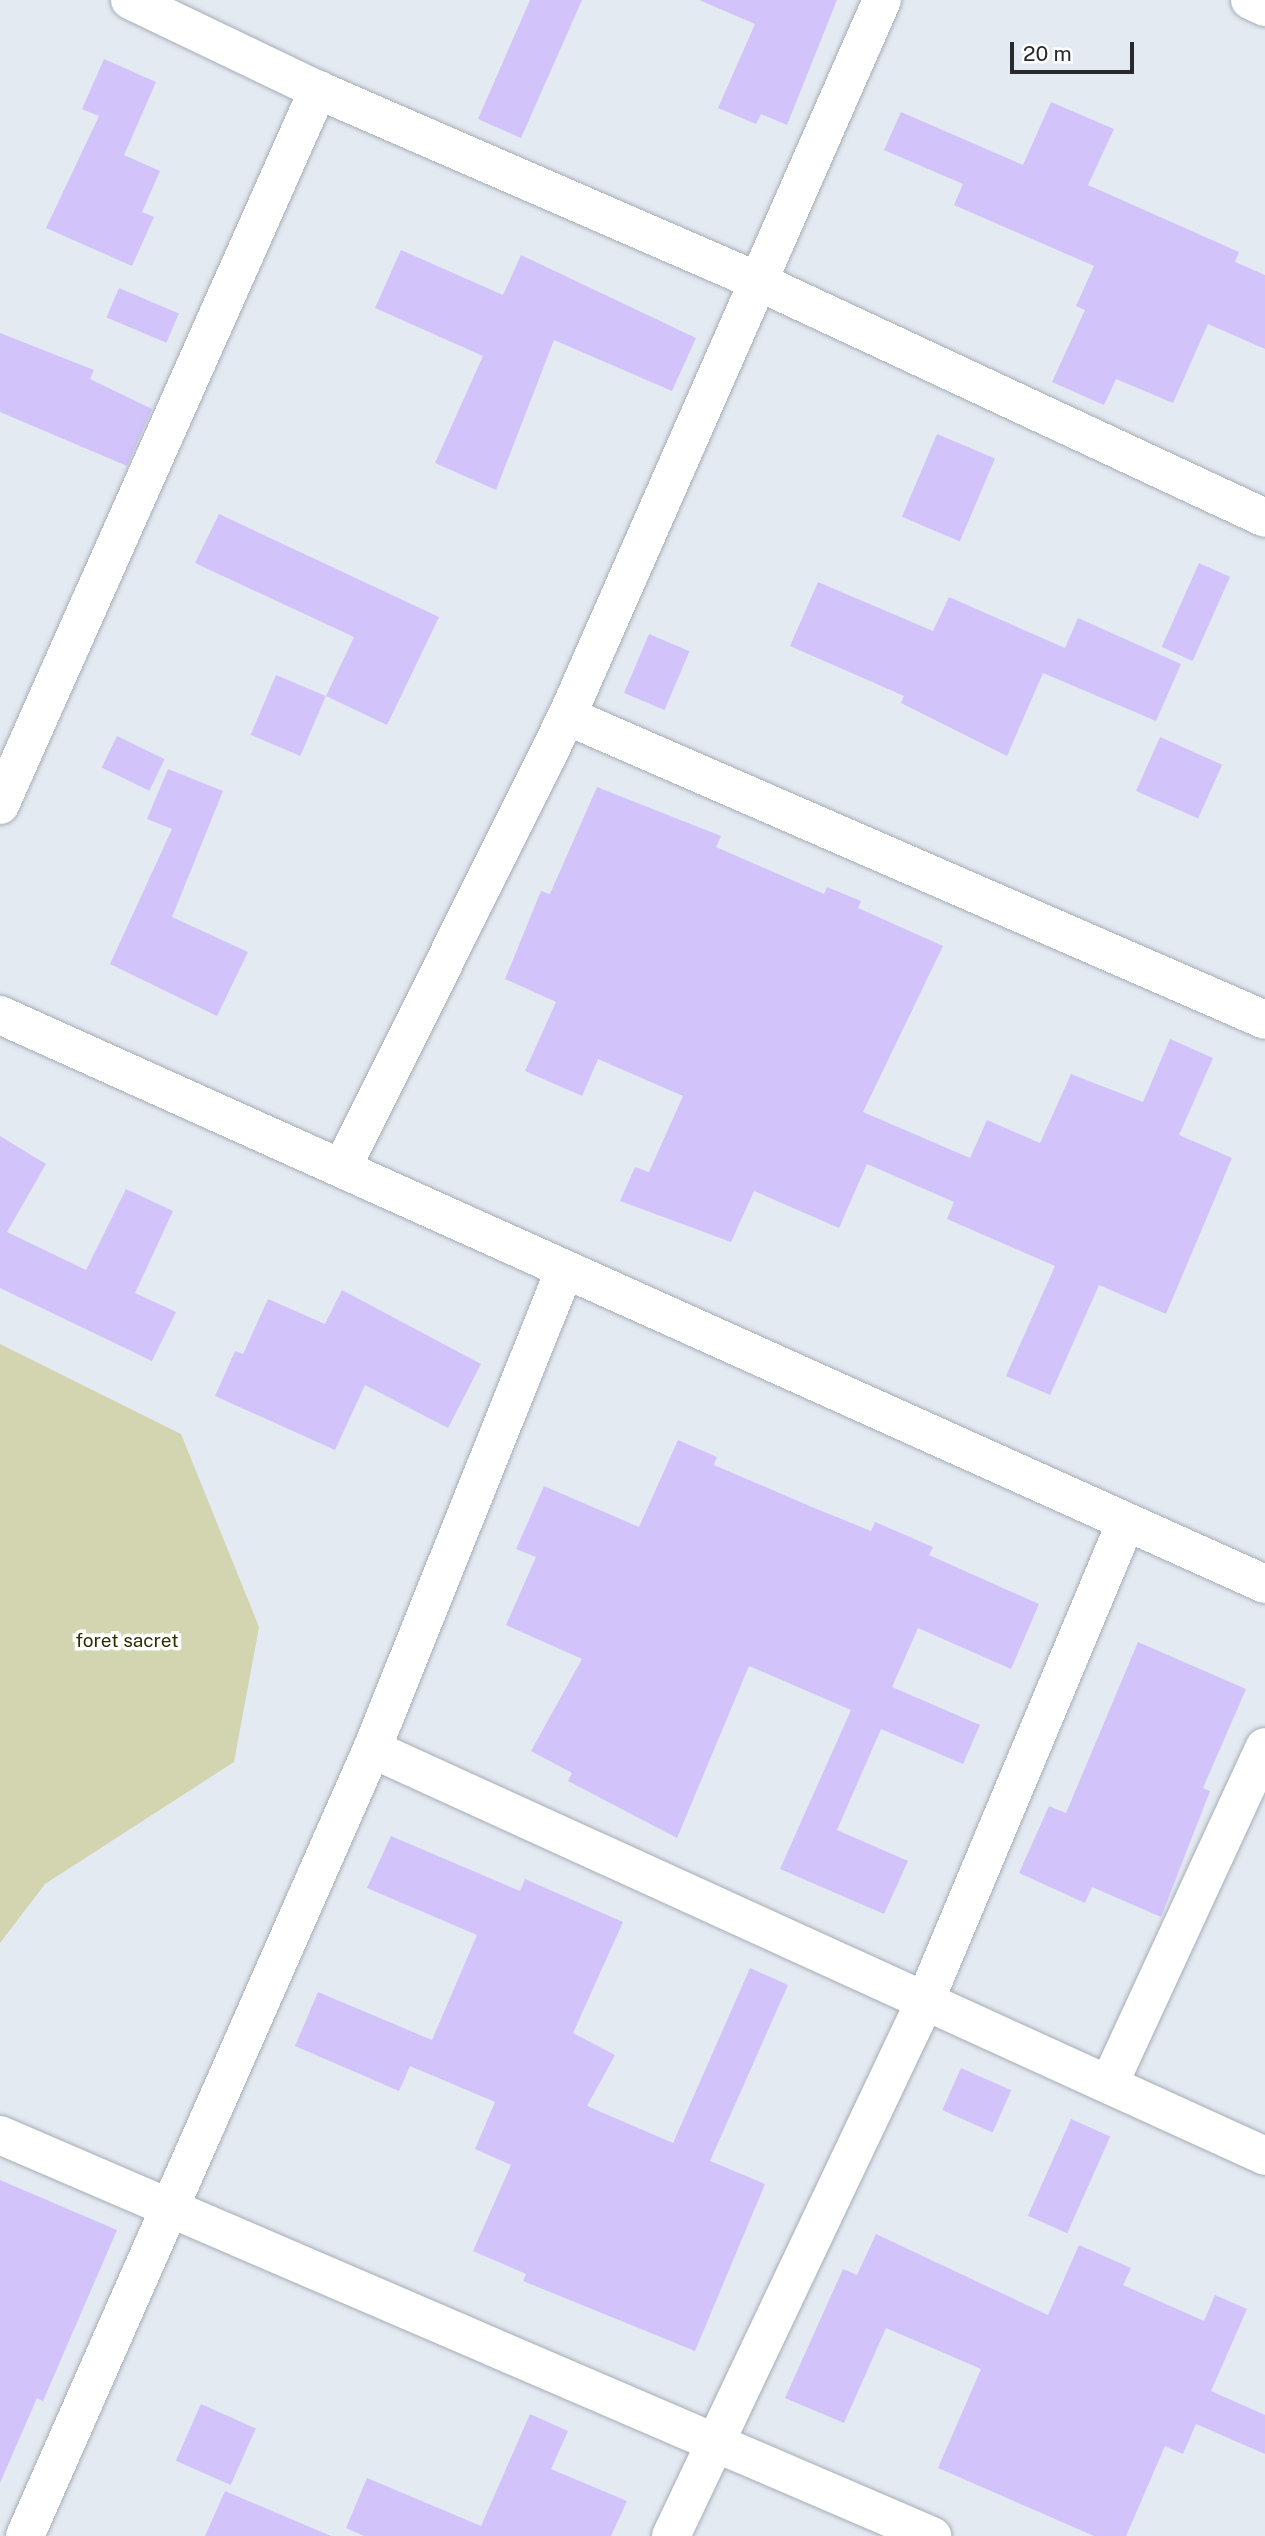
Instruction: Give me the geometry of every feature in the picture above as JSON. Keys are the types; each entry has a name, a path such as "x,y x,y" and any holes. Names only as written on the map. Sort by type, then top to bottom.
{"street":[{"path":"130,0 318,90 759,282 1265,518"},
{"path":"342,1168 567,716 883,0"},
{"path":"1250,0 1265,7"},
{"path":"0,805 318,90"},
{"path":"567,716 1265,1020"},
{"path":"0,1015 1265,1584"},
{"path":"25,2536 372,1749 565,1269"},
{"path":"671,2536 718,2444 925,2001 1126,1522"},
{"path":"1109,2084 1265,1747"},
{"path":"372,1749 1265,2156"},
{"path":"0,2135 932,2536"}],"green space":[{"name":"foret sacret","path":"0,1344 181,1434 259,1627 234,1762 45,1884 0,1943"}],"building":[{"path":"530,0 582,0 521,138 478,119"},
{"path":"699,0 837,0 787,125 761,114 756,124 718,108 755,24"},
{"path":"104,59 156,82 124,155 160,171 142,212 154,217 132,266 46,228 99,116 82,109"},
{"path":"1051,102 1114,129 1088,185 1239,252 1235,262 1265,275 1265,349 1208,324 1173,403 1116,379 1104,405 1052,382 1085,310 1076,306 1094,266 954,205 963,184 884,150 901,112 1023,165"},
{"path":"401,250 503,295 521,255 696,338 672,391 554,340 496,490 435,463 483,356 375,308"},
{"path":"119,288 179,313 166,343 106,317"},
{"path":"0,333 94,370 90,379 152,409 127,466 0,412"},
{"path":"937,434 995,459 960,541 902,517"},
{"path":"219,514 439,617 387,725 326,696 354,637 195,563"},
{"path":"1199,563 1230,577 1193,661 1162,647"},
{"path":"818,582 933,631 949,597 1065,648 1078,618 1181,664 1156,721 1043,673 1007,756 901,703 904,696 790,646"},
{"path":"649,634 690,651 664,710 624,693"},
{"path":"276,675 326,696 300,756 251,735"},
{"path":"117,736 165,759 149,791 102,767"},
{"path":"1160,737 1222,765 1198,819 1136,791"},
{"path":"168,769 223,791 172,917 248,952 217,1016 110,964 172,829 147,819"},
{"path":"597,787 721,836 716,847 824,894 827,887 861,901 858,908 943,946 863,1112 970,1158 987,1120 1040,1143 1071,1074 1143,1102 1170,1039 1213,1058 1179,1135 1232,1158 1166,1314 1099,1285 1050,1395 1006,1376 1055,1266 947,1219 954,1202 867,1164 839,1228 754,1191 731,1242 620,1201 635,1167 649,1172 683,1096 598,1059 582,1096 525,1071 556,1002 505,979 541,891 550,894"},
{"path":"0,1136 46,1164 7,1232 86,1270 126,1189 173,1211 135,1293 176,1312 152,1361 0,1288"},
{"path":"342,1290 481,1364 448,1428 365,1385 335,1450 215,1396 235,1351 243,1354 268,1299 325,1324"},
{"path":"678,1440 717,1457 714,1465 812,1507 871,1531 875,1522 933,1547 929,1555 1039,1604 1011,1669 918,1628 892,1687 980,1725 963,1764 881,1729 837,1830 908,1861 884,1914 780,1869 851,1710 749,1666 677,1838 568,1781 572,1773 531,1751 582,1659 506,1625 536,1557 516,1549 544,1486 639,1527"},
{"path":"1138,1642 1246,1689 1203,1788 1210,1791 1161,1917 1092,1887 1085,1903 1019,1873 1049,1806 1066,1813"},
{"path":"391,1836 520,1891 525,1879 623,1922 573,2033 615,2055 587,2106 673,2143 750,1968 788,1985 710,2161 765,2184 695,2351 523,2281 526,2274 473,2251 511,2165 475,2149 495,2102 410,2066 399,2091 295,2046 318,1992 432,2040 477,1935 367,1888"},
{"path":"961,2068 1011,2090 993,2132 942,2110"},
{"path":"1071,2119 1110,2136 1067,2233 1028,2216"},
{"path":"0,2180 117,2230 43,2401 37,2398 0,2483"},
{"path":"876,2234 1048,2315 1079,2245 1131,2268 1123,2285 1204,2321 1215,2295 1247,2309 1211,2391 1265,2415 1265,2454 1196,2424 1183,2454 1165,2446 1126,2536 1094,2536 938,2468 981,2369 886,2328 844,2423 785,2398 843,2269 857,2275"},
{"path":"201,2404 256,2428 231,2485 176,2461"},
{"path":"530,2414 568,2431 551,2469 627,2501 611,2536 364,2536 346,2528 367,2478 481,2526"},
{"path":"225,2491 331,2536 205,2536"}]}
